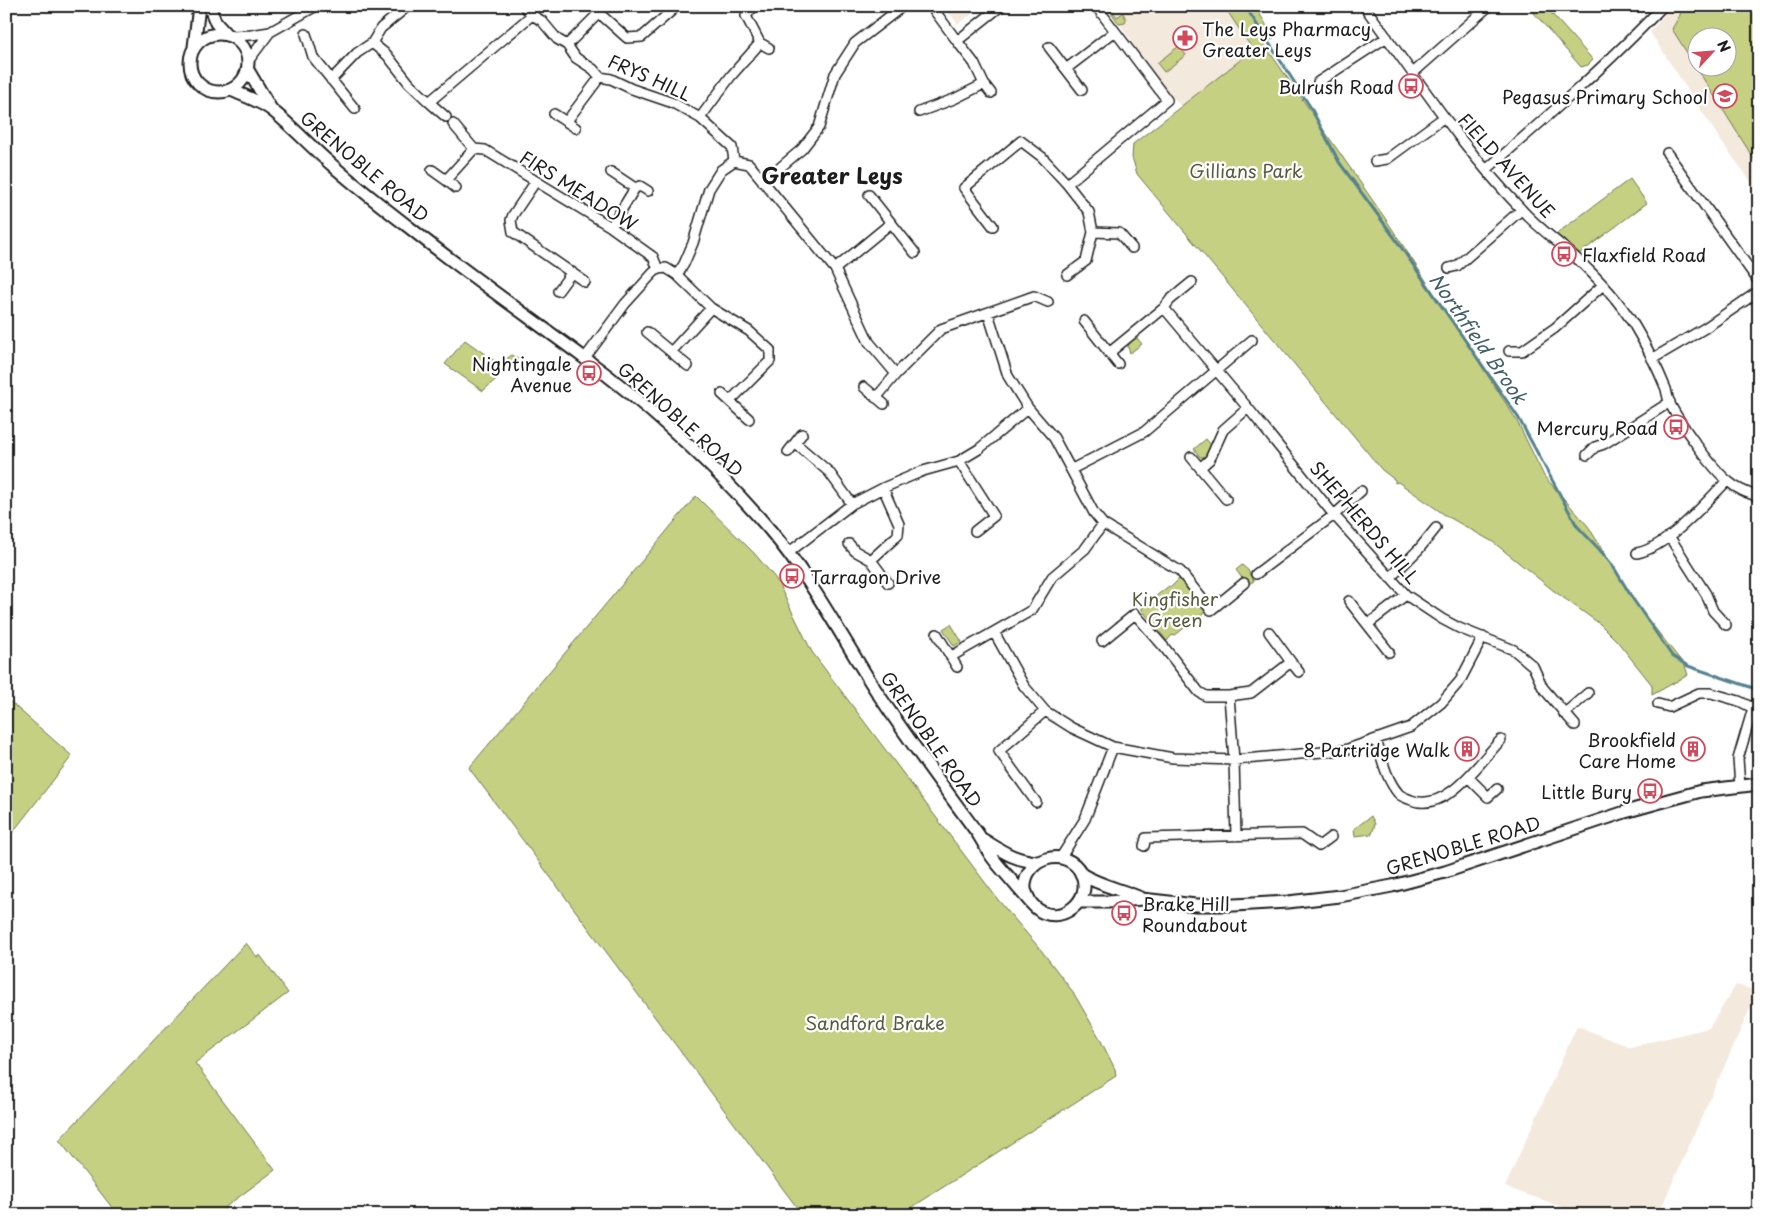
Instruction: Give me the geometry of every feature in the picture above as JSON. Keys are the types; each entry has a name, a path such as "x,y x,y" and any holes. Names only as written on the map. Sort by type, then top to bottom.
{"street":[{"path":"199,6 194,47 190,56 190,68 195,80 202,87 212,92 231,90 244,79 248,65 270,32"},
{"path":"209,6 216,23 246,50 248,65"},
{"path":"194,47 206,36 216,33 251,35 270,32 316,6"},
{"path":"331,80 357,53 372,43 381,28 408,6"},
{"name":"FRYS HILL","path":"524,6 542,21 576,58 593,69 600,77 611,79 632,89 672,103 700,118 732,147 734,161"},
{"path":"566,45 596,10 628,38 642,37 676,6"},
{"path":"754,6 746,16 760,43 769,48"},
{"path":"763,182 802,149 819,127 834,74 855,42 903,6"},
{"path":"930,6 974,63 984,84 991,93"},
{"path":"957,40 1001,6"},
{"path":"1067,184 1167,100 1096,6"},
{"name":"FIELD AVENUE","path":"1364,6 1413,72 1443,118 1486,170 1521,210 1604,285 1633,324 1652,359 1670,402 1684,426 1710,462 1727,481 1741,491 1759,498"},
{"path":"1413,72 1489,6"},
{"path":"1486,170 1569,98 1663,6"},
{"path":"429,102 532,14"},
{"path":"1066,69 1114,32"},
{"path":"306,34 313,57 354,109"},
{"path":"1318,82 1387,37"},
{"path":"372,43 387,55 409,84 446,117"},
{"path":"700,118 731,76 760,43"},
{"path":"1049,47 1082,90"},
{"name":"GRENOBLE ROAD","path":"248,65 271,109"},
{"path":"567,121 600,77"},
{"path":"920,112 954,99 984,84"},
{"name":"GRENOBLE ROAD","path":"231,90 271,109 334,168 407,226 584,358 660,420 704,459 740,496 788,553 906,736 980,838 990,855 1030,901"},
{"path":"554,114 576,128"},
{"path":"1374,161 1386,159 1443,118"},
{"path":"446,180 474,149 454,124"},
{"path":"993,226 964,188 1021,141 1042,157 1089,212 1093,232 1086,261 1067,275"},
{"name":"FIRS MEADOW","path":"474,149 485,150 611,227 653,257 658,269"},
{"path":"1667,153 1759,282"},
{"path":"677,275 693,243 709,189 721,170 734,161 749,164 835,269 869,342 896,374"},
{"path":"432,170 456,188"},
{"path":"611,172 635,188"},
{"path":"536,182 512,215 511,220 514,232 585,282"},
{"path":"611,227 635,188 640,186 648,192"},
{"path":"869,194 915,252"},
{"path":"1449,268 1457,266 1521,210"},
{"path":"835,269 891,223"},
{"path":"1093,232 1119,233 1132,248"},
{"path":"584,358 653,273 658,269 666,268 677,275 711,308 749,331 770,350 770,361 730,401"},
{"path":"558,291 572,272"},
{"path":"1109,353 1164,308 1170,300 1192,282"},
{"path":"1509,351 1522,351 1555,328 1604,285"},
{"path":"1652,359 1705,328 1759,291"},
{"path":"876,398 896,374 942,328 1034,296 1048,302"},
{"path":"670,352 711,308"},
{"name":"SHEPHERDS HILL","path":"1164,308 1334,515 1406,595 1442,619 1459,628 1514,650 1527,660 1543,688 1574,725"},
{"path":"988,312 1008,376 1028,408 1054,438 1094,513 1103,524 1180,571 1211,610 1244,583"},
{"path":"1084,321 1118,364"},
{"path":"647,332 688,366"},
{"path":"1072,470 1144,432 1252,340"},
{"path":"864,387 884,404"},
{"path":"722,394 749,419"},
{"path":"1587,456 1595,447 1604,444 1670,402"},
{"path":"788,553 852,504 923,471 959,461 979,449 1028,408"},
{"path":"1200,468 1210,459 1223,430 1248,408"},
{"path":"788,452 802,434"},
{"path":"795,443 829,472 852,504"},
{"path":"1191,457 1226,499"},
{"path":"959,461 994,516 976,531"},
{"path":"1637,552 1648,551 1669,536 1727,481"},
{"path":"871,560 898,535 899,524 884,488"},
{"path":"1256,574 1334,515 1362,491"},
{"path":"952,656 1032,610 1052,577 1085,549 1103,524"},
{"path":"1390,578 1419,549 1436,528"},
{"path":"1669,536 1706,594 1713,611 1726,625"},
{"path":"849,544 855,551 871,560 888,583"},
{"path":"1368,624 1406,595"},
{"path":"1349,601 1389,652"},
{"path":"1102,640 1135,614 1164,647 1198,692 1206,696 1229,696 1251,693 1292,662"},
{"path":"994,632 1024,686 1045,712 1072,728 1113,747 1174,758 1234,760 1344,750 1411,727 1441,703 1460,681 1483,637"},
{"path":"1269,632 1299,672"},
{"path":"937,634 958,666"},
{"path":"1564,714 1588,693"},
{"path":"1658,704 1669,707 1699,693 1712,693 1739,701 1753,708"},
{"path":"1229,696 1234,760 1236,836"},
{"path":"1740,786 1738,759 1753,708 1759,699"},
{"path":"1036,802 999,751 1045,712"},
{"path":"1376,740 1390,780 1399,795 1420,804 1440,799 1468,778 1501,740"},
{"path":"1060,857 1085,819 1113,747"},
{"path":"1468,778 1488,796 1497,789"},
{"name":"GRENOBLE ROAD","path":"1080,902 1142,899 1196,905 1234,905 1288,902 1340,896 1392,886 1445,872 1668,800 1702,791 1759,784"},
{"path":"1144,846 1146,838 1302,834 1319,846 1330,837"},
{"name":"GRENOBLE ROAD","path":"980,838 1007,855 1022,861 1037,862"},
{"path":"1060,857 1072,862 1081,874 1084,888 1080,902 1071,910 1058,915 1049,915 1038,910 1030,901 1025,888 1028,872 1037,862 1045,858 1060,857"},
{"name":"GRENOBLE ROAD","path":"1081,874 1102,885 1142,899"}],"shaded area":[{"path":"944,6 984,6 958,24"},
{"path":"1106,6 1224,6 1254,50 1182,108 1144,63 1129,37"},
{"name":"Pegasus Primary School","path":"1672,6 1759,6 1759,193 1721,141 1650,32"},
{"path":"1736,985 1758,991 1658,1215 1585,1215 1505,1187 1577,1026 1630,1047 1709,1028"}],"green space":[{"path":"1107,6 1117,17 1123,13 1126,19 1125,23 1119,24"},
{"name":"Gillians Park","path":"1224,6 1255,6 1274,38 1264,44 1387,221 1516,419 1544,476 1588,526 1632,599 1685,666 1688,675 1652,695 1652,685 1617,641 1600,624 1554,591 1493,542 1445,515 1398,482 1395,483 1395,480 1382,470 1137,174 1132,157 1133,144 1253,50"},
{"path":"1528,6 1545,6 1593,60 1588,65 1581,67"},
{"path":"1685,6 1759,6 1759,167 1703,78 1738,78 1738,28 1688,28 1688,54 1672,29"},
{"path":"1179,46 1186,55 1164,72 1157,63"},
{"path":"1630,179 1647,203 1575,257 1552,237"},
{"path":"1133,337 1136,337 1142,344 1130,353 1128,347"},
{"path":"465,340 493,360 502,362 512,355 518,359 483,391 445,364"},
{"path":"1206,439 1211,445 1205,457 1200,457 1194,449"},
{"name":"Sandford Brake","path":"696,496 754,553 776,579 812,652 999,901 1041,950 1073,992 1115,1069 1116,1076 900,1215 791,1215 798,1209 469,768"},
{"path":"1242,565 1250,572 1249,574 1254,581 1247,585 1236,570"},
{"name":"Kingfisher Green","path":"1180,578 1206,611 1174,636 1172,635 1167,641 1142,610 1142,607 1155,600 1156,596 1169,586 1171,587"},
{"path":"951,624 962,642 954,646 943,629"},
{"path":"6,700 72,756 6,841"},
{"path":"1371,816 1375,824 1372,834 1355,836 1354,829"},
{"path":"246,943 257,957 260,955 288,993 195,1063 275,1170 224,1208 228,1215 118,1215 59,1140"}],"waterway":[{"name":"Northfield Brook","path":"1245,6 1311,108 1339,162 1394,237 1518,417 1577,526 1613,566 1672,656 1688,666 1759,690"}],"place":[{"name":"The Leys Pharmacy Greater Leys","path":"1185,38"},
{"name":"Bulrush Road","path":"1411,86"},
{"name":"Pegasus Primary School","path":"1725,96"},
{"name":"Flaxfield Road","path":"1564,254"},
{"name":"Nightingale Avenue","path":"589,373"},
{"name":"Mercury Road","path":"1676,427"},
{"name":"Tarragon Drive","path":"792,576"},
{"name":"8 Partridge Walk","path":"1467,749"},
{"name":"Brookfield Care Home","path":"1693,749"},
{"name":"Little Bury","path":"1650,791"},
{"name":"Brake Hill Roundabout","path":"1124,913"}],"district":[{"name":"Greater Leys","path":"832,174"}]}
